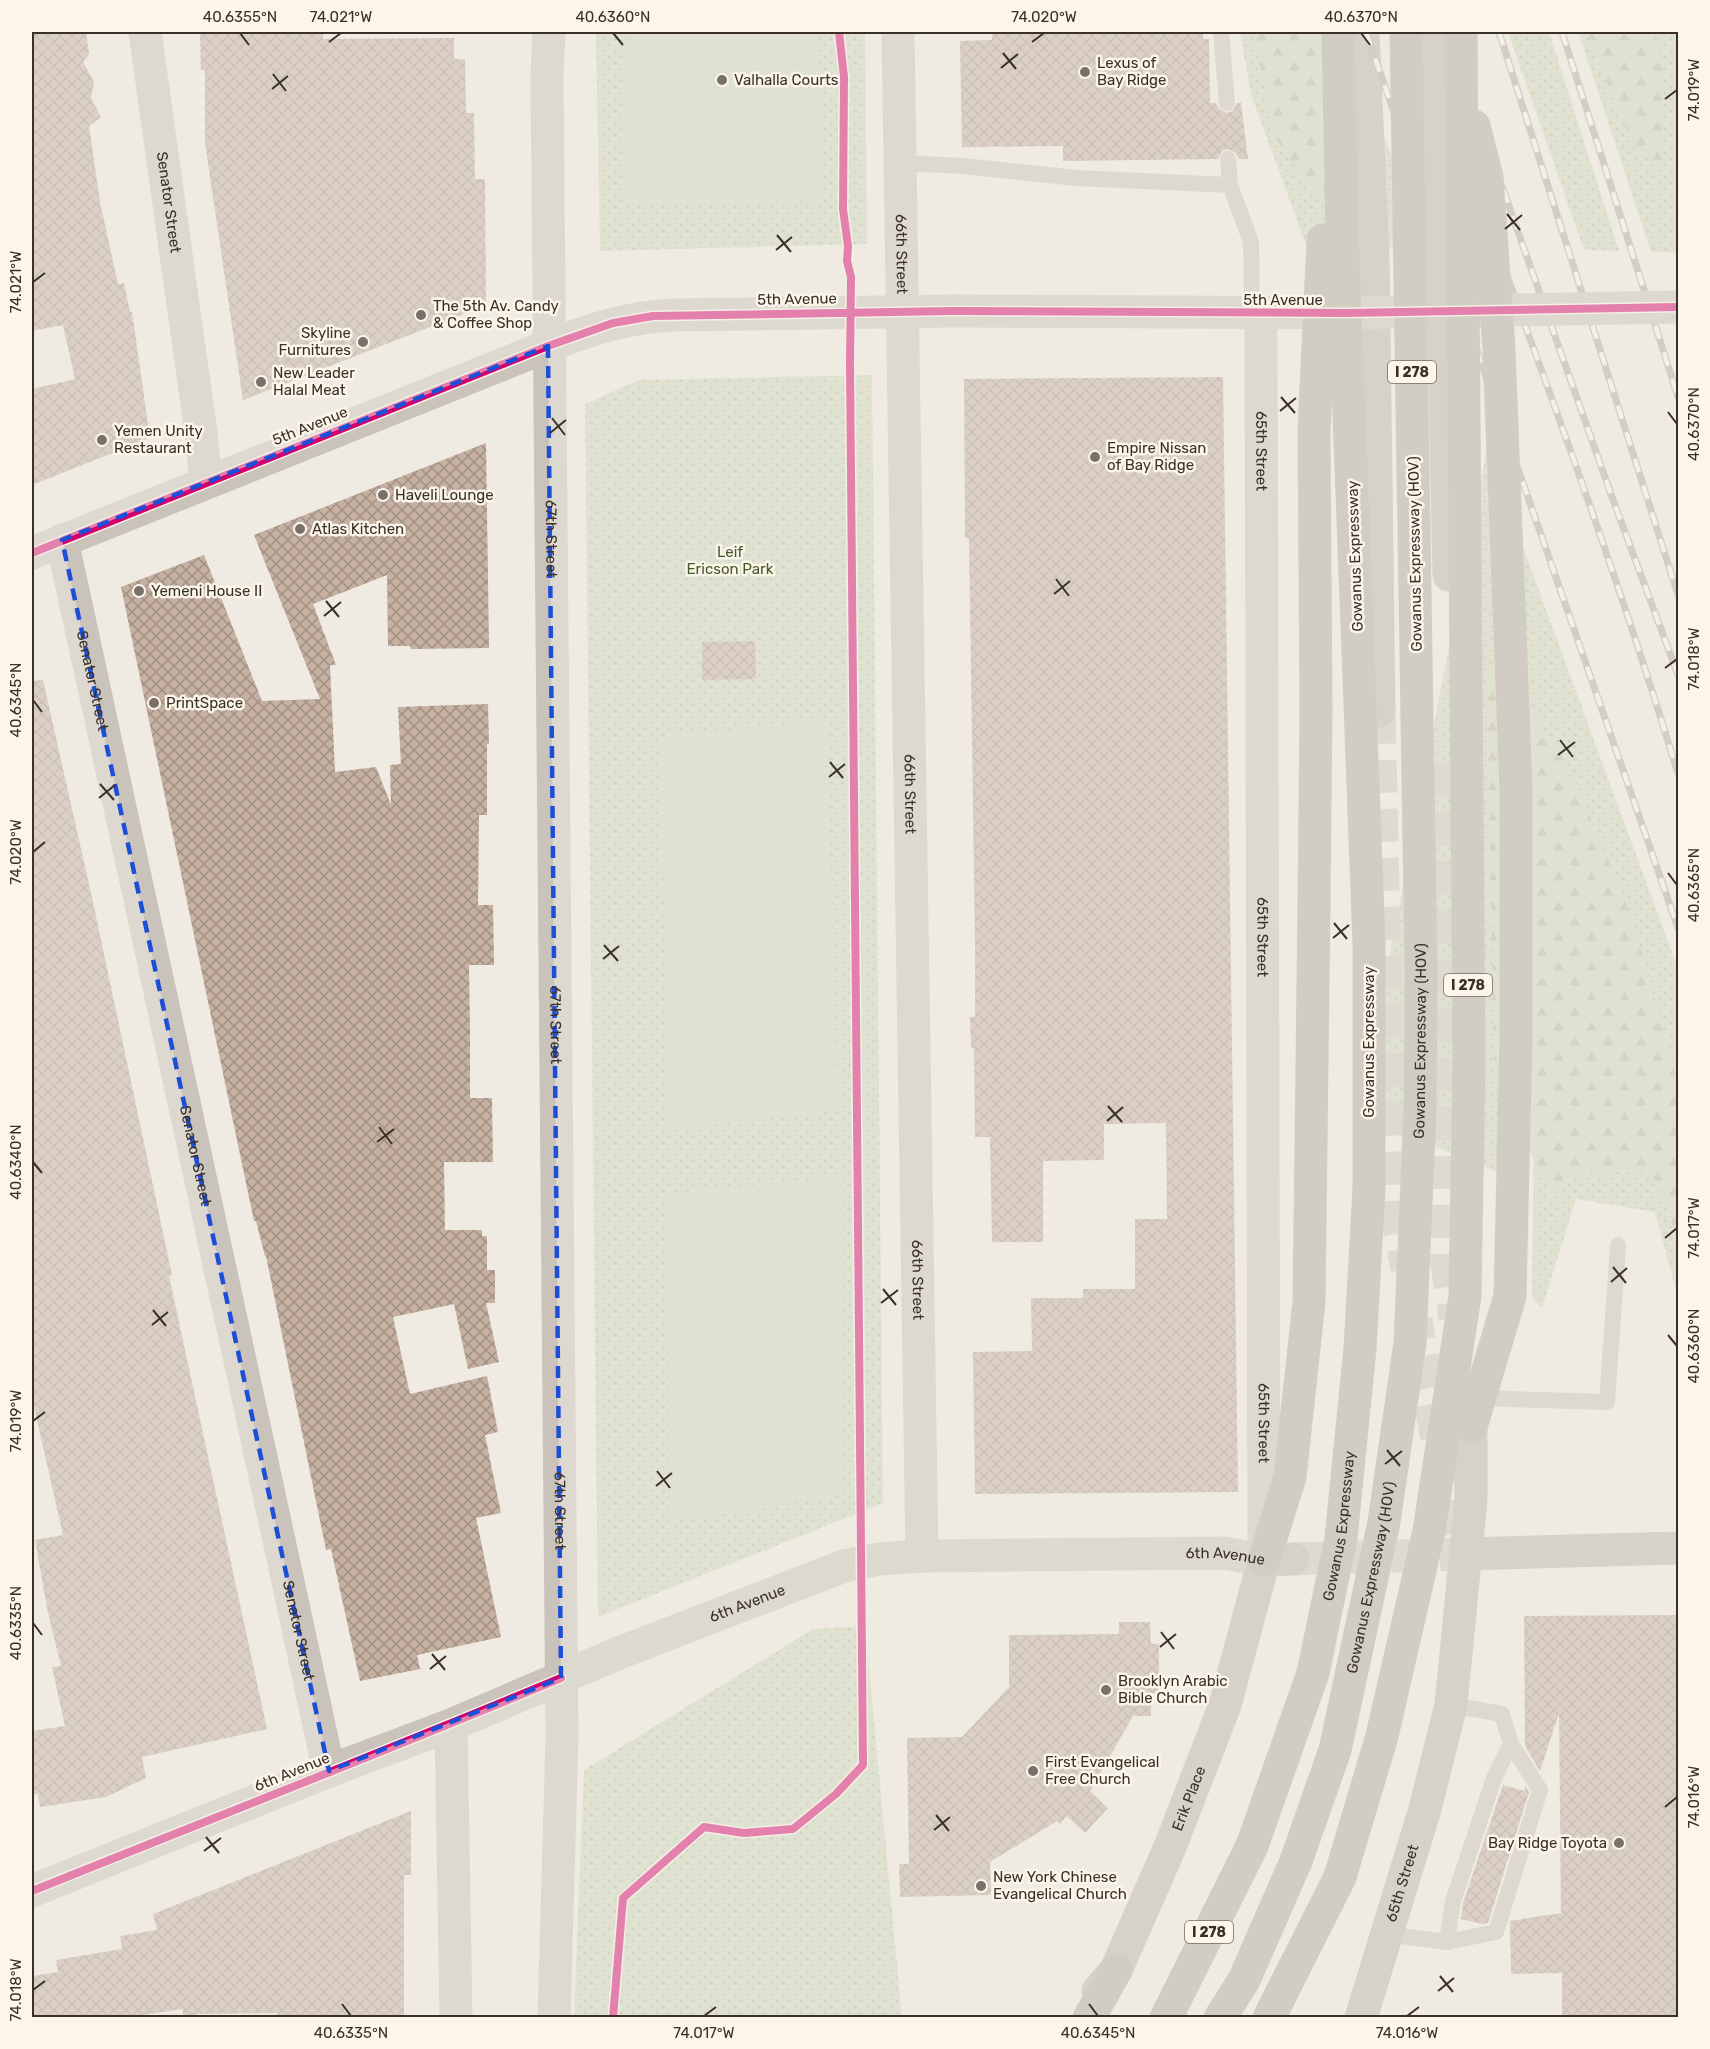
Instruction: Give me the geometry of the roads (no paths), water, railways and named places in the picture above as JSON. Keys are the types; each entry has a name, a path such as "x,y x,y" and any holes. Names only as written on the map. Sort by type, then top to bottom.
{"highway":[{"path":"1279,1559 1309,1302 1316,708 1314,431 1329,32"},
{"name":"Gowanus Expressway","path":"1166,2018 1252,1846 1313,1673 1341,1538 1360,1349 1370,1189 1370,943 1342,232 1338,32"},
{"name":"Gowanus Expressway (HOV)","path":"1220,2018 1244,1980 1296,1861 1335,1750 1384,1522 1410,1343 1420,1111 1421,955 1406,32"},
{"name":"I 278","path":"1269,2018 1340,1877 1382,1736 1429,1531 1465,1296 1469,1050 1461,32"},
{"path":"1461,78 1487,177 1499,349 1516,789 1516,1038 1510,1296 1476,1412"},
{"path":"1089,2018 1116,1970"}],"main road":[{"path":"1363,32 1372,233 1360,312 1379,711"},
{"path":"1437,32 1451,712"},
{"name":"65th Street","path":"1361,2018 1425,1809 1451,1705 1471,1500 1476,1412"},
{"path":"1466,1554 1678,1548"},
{"name":"Erik Place","path":"1076,2018 1116,1970 1170,1847 1279,1559"}],"street":[{"name":"Senator Street","path":"145,32 206,482"},
{"name":"67th Street","path":"549,32 547,75 548,346 562,1737 554,2018"},
{"name":"66th Street","path":"898,32 902,163 922,1556"},
{"name":"5th Avenue","path":"32,553 548,346 613,323 653,316 904,312 1256,313 1678,307"},
{"name":"65th Street","path":"1256,313 1279,1559"},
{"name":"Senator Street","path":"62,540 329,1771"},
{"name":"6th Avenue","path":"32,1891 329,1771 451,1725 619,1653 829,1571 860,1562 922,1556 1224,1553 1279,1559"},
{"path":"451,1725 456,2018"}],"lane":[{"path":"1221,32 1227,103"},
{"path":"1227,159 1230,185 1251,242 1256,313"},
{"path":"902,163 963,166 1076,178 1230,185"},
{"path":"1476,1412 1607,1402 1618,1245"},
{"path":"1386,1934 1447,1942 1496,1932 1540,1790 1511,1744 1502,1714 1451,1705"},
{"path":"1447,1942 1453,1901 1494,1778 1511,1744"}],"tunnel":[{"path":"1379,711 1387,1067 1395,1203 1407,1269"},
{"path":"1451,764 1446,1257 1455,1318"},
{"path":"1293,1559 1466,1554 1436,1434 1416,1320"}],"railway":[{"path":"1366,32 1678,928"},
{"path":"1417,32 1586,494 1678,774"},
{"path":"1445,32 1678,675"},
{"path":"1499,32 1678,595"},
{"path":"1562,32 1678,397"}],"place":[{"name":"Lexus of Bay Ridge","path":"1085,72"},
{"name":"Valhalla Courts","path":"722,80"},
{"name":"The 5th Av. Candy & Coffee Shop","path":"421,315"},
{"name":"Skyline Furnitures","path":"363,342"},
{"name":"New Leader Halal Meat","path":"261,382"},
{"name":"Yemen Unity Restaurant","path":"102,440"},
{"name":"Empire Nissan of Bay Ridge","path":"1095,457"},
{"name":"Haveli Lounge","path":"383,495"},
{"name":"Atlas Kitchen","path":"300,529"},
{"name":"Yemeni House II","path":"139,591"},
{"name":"PrintSpace","path":"154,703"},
{"name":"Brooklyn Arabic Bible Church","path":"1106,1690"},
{"name":"First Evangelical Free Church","path":"1033,1771"},
{"name":"Bay Ridge Toyota","path":"1619,1843"},
{"name":"New York Chinese Evangelical Church","path":"981,1886"}],"park label":[{"name":"Leif Ericson Park","path":"730,560"}]}
